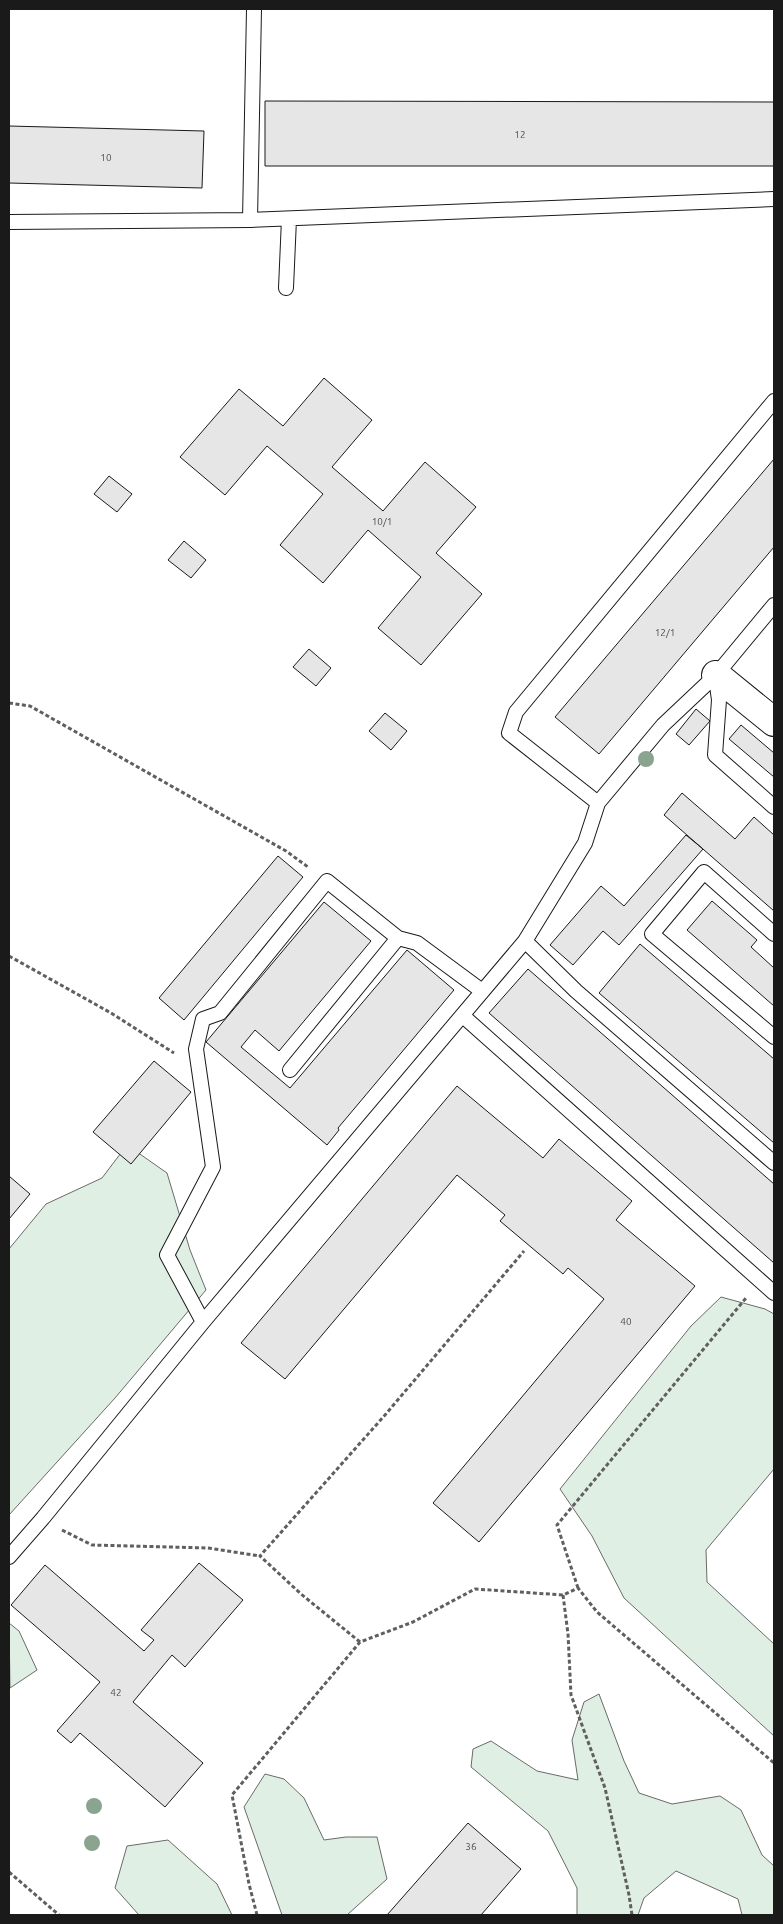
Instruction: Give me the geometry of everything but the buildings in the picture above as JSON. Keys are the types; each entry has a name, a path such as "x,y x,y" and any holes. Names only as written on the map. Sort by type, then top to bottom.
{"street":[{"path":"716,675 774,722"}],"lane":[{"path":"250,220 254,9"},
{"path":"9,222 289,219 774,199"},
{"path":"286,288 289,219"},
{"path":"598,803 509,733 516,712 774,401"},
{"path":"9,1557 203,1322 463,1016 524,941 585,843 598,803 663,725 716,675 774,605"},
{"path":"716,675 720,700 715,756 774,807"},
{"path":"774,934 704,872 652,934 774,1037"},
{"path":"203,1322 167,1255 213,1167 196,1049 203,1019 220,1012 327,881 398,938 417,944 482,992"},
{"path":"290,1070 398,938"},
{"path":"524,941 576,991 774,1163"},
{"path":"463,1016 774,1293"}],"path":[{"path":"9,703 30,706 140,767 286,851 327,881"},
{"path":"9,956 112,1013 200,1069"},
{"path":"260,1556 385,1415 524,1251"},
{"path":"760,1280 557,1525 578,1588 597,1612 774,1763"},
{"path":"43,1518 51,1525 92,1545 208,1548 260,1556 301,1594 360,1642"},
{"path":"257,1915 249,1884 232,1795 360,1642 413,1622 475,1589 563,1595 578,1588"},
{"path":"563,1595 568,1634 571,1695 604,1788 632,1915"},
{"path":"9,1872 59,1915"}],"green space":[{"path":"127,1145 167,1173 190,1250 206,1290 115,1398 9,1515 9,1249 46,1204 102,1178"},
{"path":"721,1297 765,1309 774,1314 774,1469 706,1550 707,1582 774,1644 774,1736 624,1598 592,1536 560,1489 691,1326"},
{"path":"9,1623 19,1631 37,1670 10,1688"},
{"path":"599,1694 624,1761 639,1793 672,1804 720,1796 741,1810 762,1855 774,1866 774,1915 742,1915 738,1899 676,1871 644,1898 638,1915 577,1915 577,1888 548,1831 471,1767 473,1749 491,1741 537,1771 578,1780 572,1740 584,1702"},
{"path":"265,1774 284,1779 304,1798 324,1840 346,1837 377,1837 387,1879 347,1915 282,1915 244,1807"},
{"path":"168,1840 217,1884 232,1915 139,1915 115,1888 127,1846"}]}
